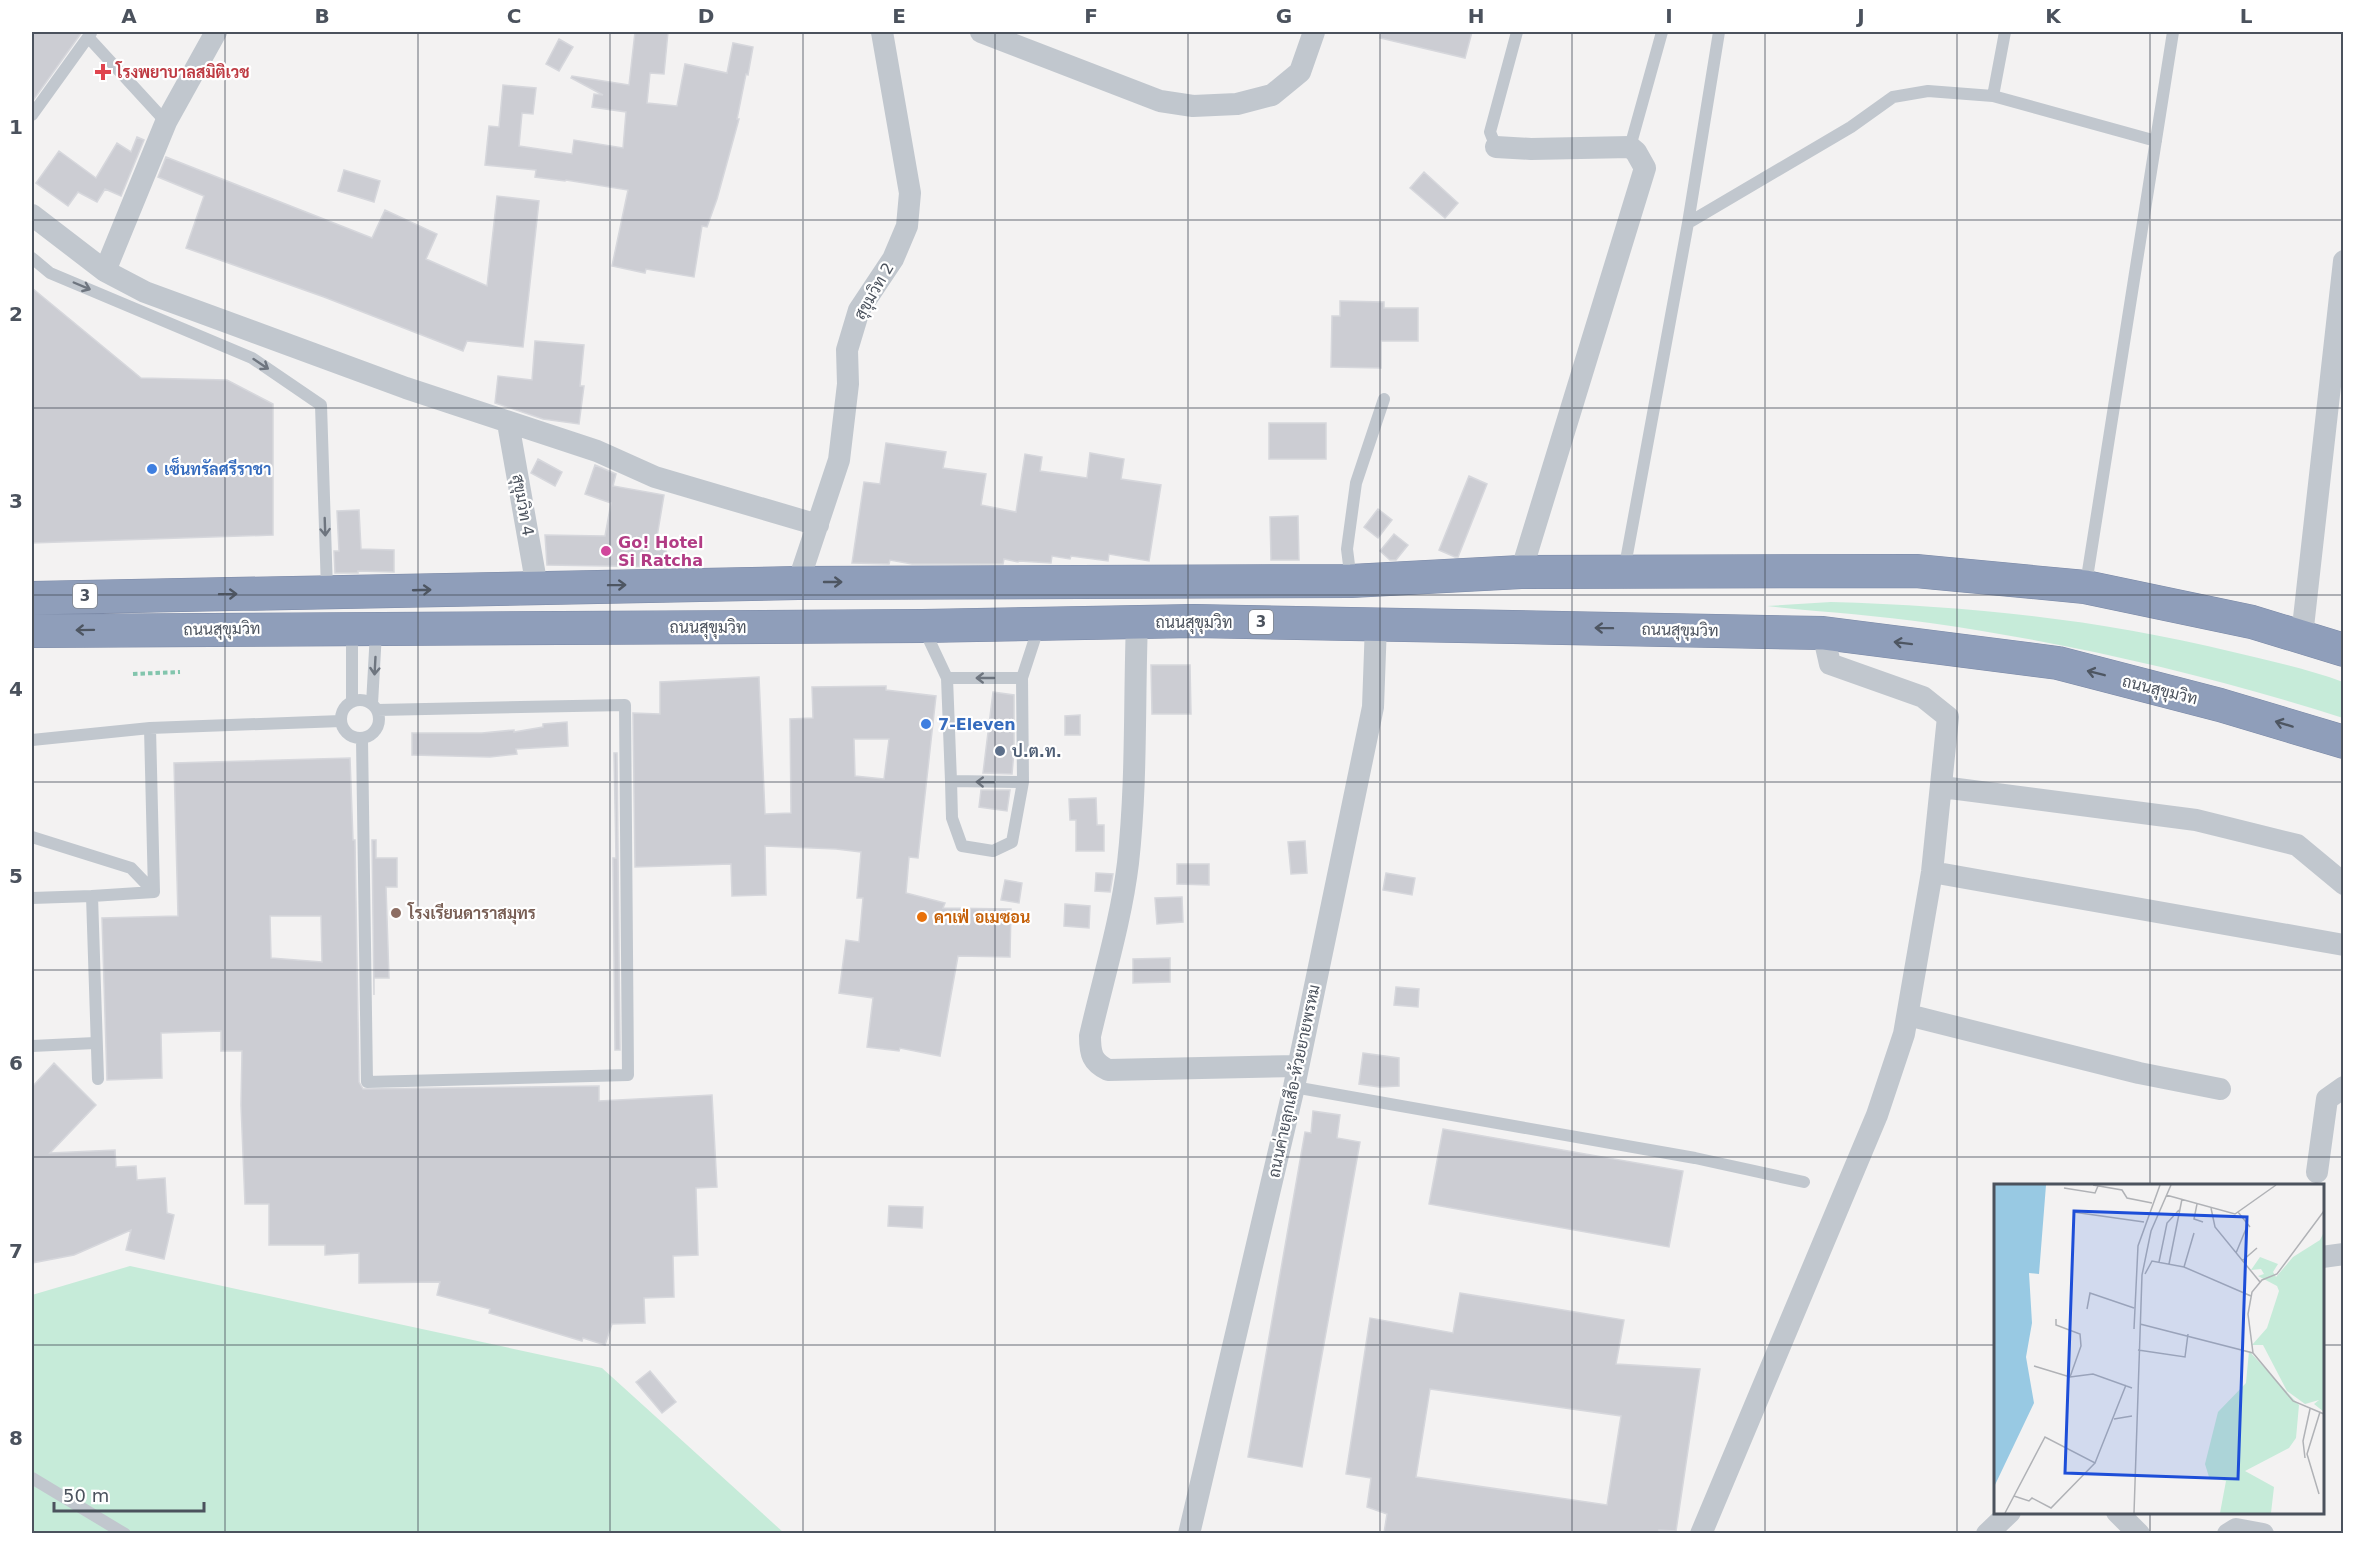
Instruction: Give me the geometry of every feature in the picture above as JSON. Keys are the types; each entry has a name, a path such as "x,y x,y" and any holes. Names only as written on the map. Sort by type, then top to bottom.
{"highway":[{"name":"3","path":"32,598 537,586 1351,581 1521,572 1916,572 2085,587 2252,622 2343,650"},
{"name":"ถนนสุขุมวิท","path":"32,631 922,626 1137,622 1376,624 1822,633 2058,663 2220,705 2343,742"}],"street":[{"path":"105,271 166,122 216,32"},
{"name":"สุขุมวิท 2","path":"798,583 840,460 848,384 847,350 859,310 893,259 908,226 910,193 882,32"},
{"path":"981,32 1160,101 1193,106 1237,104 1272,95 1300,72 1314,32"},
{"path":"1496,147 1531,149 1630,147 1636,152 1644,168 1521,572"},
{"path":"32,215 105,271 145,292 406,388 597,452 655,477 818,525"},
{"path":"2302,636 2343,261"},
{"name":"สุขุมวิท 4","path":"508,423 537,586"},
{"path":"1137,622 1128,862 1124,889 1090,1036 1090,1052 1093,1060 1108,1070 1296,1077"},
{"name":"ถนนค่ายลูกเสึอ-ห้วยยายพรหม","path":"1189,1533 1296,1077 1373,707 1376,624"},
{"path":"1701,1533 1878,1115 1908,1015 1932,872 1948,717 1923,697 1830,664 1822,633"},
{"path":"1942,787 2196,819 2297,845 2343,884"},
{"path":"1932,872 2343,945"},
{"path":"1908,1015 2139,1073 2220,1089"},
{"path":"2317,1172 2327,1099 2343,1087"},
{"path":"2324,1257 2343,1254"},
{"path":"1987,1533 2008,1514"},
{"path":"2119,1514 2139,1533"},
{"path":"2228,1533 2236,1529 2263,1533"}],"lane":[{"path":"1496,147 1490,132 1517,32"},
{"path":"1630,147 1662,32"},
{"path":"1624,571 1688,223 1719,32"},
{"path":"1993,96 2005,32"},
{"path":"2085,587 2173,32"},
{"path":"32,115 89,34 166,122"},
{"path":"1688,223 1851,127 1893,96 1928,91 1993,96 2156,141"},
{"path":"32,258 50,273 252,358 321,405 327,592"},
{"path":"1351,581 1347,549 1356,483 1384,399"},
{"path":"922,626 947,678 952,818 962,846 993,851 1012,842 1023,782 1022,678 1040,623"},
{"path":"364,628 378,725 375,732 362,739 348,734 341,721 342,713 351,702 364,628"},
{"path":"947,678 1022,678"},
{"path":"351,702 359,700 375,707 625,705 628,1075 367,1082 362,739"},
{"path":"32,740 150,728 341,721"},
{"path":"150,728 154,892"},
{"path":"951,781 1023,782"},
{"path":"32,837 131,868 154,892"},
{"path":"32,898 154,892"},
{"path":"92,896 95,1043 98,1079"},
{"path":"32,1046 95,1043"},
{"path":"1296,1077 1804,1182"},
{"path":"32,1478 125,1533"}],"path":[{"path":"133,674 180,672"}],"green space":[{"path":"1831,602 1933,607 2034,616 2183,641 2289,666 2343,682 2343,718 2190,674 2035,640 1910,620 1767,606"},
{"path":"130,1266 602,1368 784,1533 32,1534 32,1295"}],"building":[{"path":"32,32 82,32 32,102"},
{"path":"635,32 668,32 664,74 650,73 647,103 677,106 685,64 727,73 733,43 753,47 737,119 739,119 717,199 707,227 702,226 694,277 646,269 645,273 612,266 628,190 535,177 536,170 485,165 489,126 499,127 503,85 536,88 533,114 522,113 519,146 572,154 574,140 623,148 626,112 592,107 594,94 603,95 571,78 572,76 629,85"},
{"path":"1381,32 1472,32 1465,58 1380,38"},
{"path":"559,39 573,47 559,71 546,64"},
{"path":"137,137 144,140 121,196 105,189 97,202 78,192 68,206 36,183 59,151 96,178 117,143 131,152"},
{"path":"166,157 372,238 385,210 437,234 426,259 487,286 497,196 539,201 523,347 467,341 463,351 324,297 186,248 204,196 158,177"},
{"path":"344,170 380,181 374,202 338,191"},
{"path":"1424,172 1458,203 1445,218 1410,188"},
{"name":"เซ็นทรัลศรีราชา","path":"32,288 141,378 227,380 273,404 273,535 32,543"},
{"path":"1340,301 1384,302 1384,308 1418,308 1418,341 1381,341 1381,368 1331,367 1332,316 1340,316"},
{"path":"535,341 584,345 580,386 584,386 579,424 543,419 495,403 498,376 532,380"},
{"path":"1269,423 1326,423 1326,459 1269,459"},
{"path":"886,443 946,452 943,468 986,474 981,505 1016,512 1025,454 1042,457 1040,471 1087,478 1090,453 1124,459 1121,479 1161,485 1149,561 1109,554 1108,561 1052,556 1051,563 1018,562 1004,559 1003,564 912,564 890,560 889,564 852,563 864,482 880,484"},
{"path":"538,459 562,472 555,486 531,473"},
{"path":"595,465 616,474 613,486 664,495 657,537 666,537 666,567 547,565 545,535 605,536 611,503 585,494"},
{"path":"1469,476 1487,484 1458,557 1455,557 1439,550"},
{"path":"1378,509 1392,520 1378,538 1364,527"},
{"path":"359,510 361,549 394,550 394,572 335,573 334,551 339,551 337,511"},
{"path":"1298,516 1299,560 1271,560 1270,517"},
{"path":"1394,534 1408,545 1396,560 1390,560 1380,551"},
{"path":"1151,665 1190,665 1191,714 1152,714"},
{"path":"759,677 765,814 791,813 790,719 813,718 812,687 886,686 886,690 936,696 918,858 909,857 906,893 945,903 943,908 1011,909 1010,957 958,956 940,1056 900,1048 899,1051 867,1047 873,998 839,993 846,940 859,942 863,898 857,898 861,852 765,846 766,895 732,896 731,864 635,867 633,713 660,714 660,682","holes":["854,739 889,739 884,779 855,776"]},
{"name":"ป.ต.ท.","path":"993,692 1014,695 1012,774 983,773"},
{"path":"1080,715 1080,735 1065,735 1065,716"},
{"path":"567,722 568,746 516,749 517,754 490,757 412,755 412,733 482,733 514,730 514,732 543,727 543,724"},
{"path":"614,753 617,753 620,1050 615,1050"},
{"path":"350,758 353,840 355,840 359,1082 363,1089 599,1086 599,1101 712,1095 717,1187 696,1188 698,1255 673,1256 674,1297 644,1298 645,1323 612,1324 605,1345 583,1338 582,1341 489,1313 490,1309 437,1295 440,1282 359,1283 359,1253 325,1255 325,1245 269,1245 269,1204 245,1204 241,1105 242,1051 221,1051 221,1031 161,1033 162,1078 107,1080 102,918 178,916 174,763","holes":["270,916 321,916 322,962 271,958"]},
{"path":"981,790 1010,790 1007,811 979,807"},
{"path":"1096,798 1097,825 1104,825 1104,851 1076,851 1076,820 1070,820 1069,799"},
{"path":"372,840 376,840 376,858 397,858 397,887 386,887 389,978 374,978 374,995"},
{"path":"1305,841 1307,873 1291,874 1288,842"},
{"path":"1177,864 1209,864 1209,885 1177,884"},
{"path":"1096,873 1113,874 1110,892 1095,891"},
{"path":"1386,873 1415,878 1412,895 1383,890"},
{"path":"1005,880 1022,883 1019,903 1001,900"},
{"path":"1182,897 1183,922 1157,924 1155,898"},
{"path":"1065,904 1090,906 1089,928 1064,926"},
{"path":"1170,958 1170,982 1133,983 1133,959"},
{"path":"1396,987 1419,989 1418,1007 1394,1005"},
{"path":"1363,1053 1399,1058 1399,1086 1379,1087 1359,1084"},
{"path":"54,1063 96,1105 50,1153 115,1150 116,1167 136,1166 137,1180 165,1178 167,1213 174,1215 164,1259 126,1250 131,1230 74,1255 32,1263 32,1087"},
{"path":"1313,1111 1340,1115 1337,1138 1360,1142 1302,1467 1248,1457 1305,1132 1311,1133"},
{"path":"1443,1129 1683,1171 1669,1247 1429,1204"},
{"path":"889,1206 923,1207 922,1228 888,1226"},
{"path":"1460,1293 1624,1320 1616,1364 1700,1369 1676,1531 1659,1530 1659,1533 1384,1533 1387,1514 1367,1507 1371,1478 1346,1474 1370,1318 1453,1333","holes":["1430,1389 1621,1416 1607,1505 1416,1477"]},
{"path":"650,1371 676,1402 662,1413 636,1382"}],"place":[{"name":"โรงพยาบาลสมิติเวช","path":"103,72"},
{"name":"เซ็นทรัลศรีราชา","path":"152,469"},
{"name":"Go! Hotel Si Ratcha","path":"606,551"},
{"name":"7-Eleven","path":"926,724"},
{"name":"ป.ต.ท.","path":"1000,751"},
{"name":"โรงเรียนดาราสมุทร","path":"396,913"},
{"name":"คาเฟ่ อเมซอน","path":"922,917"}]}
